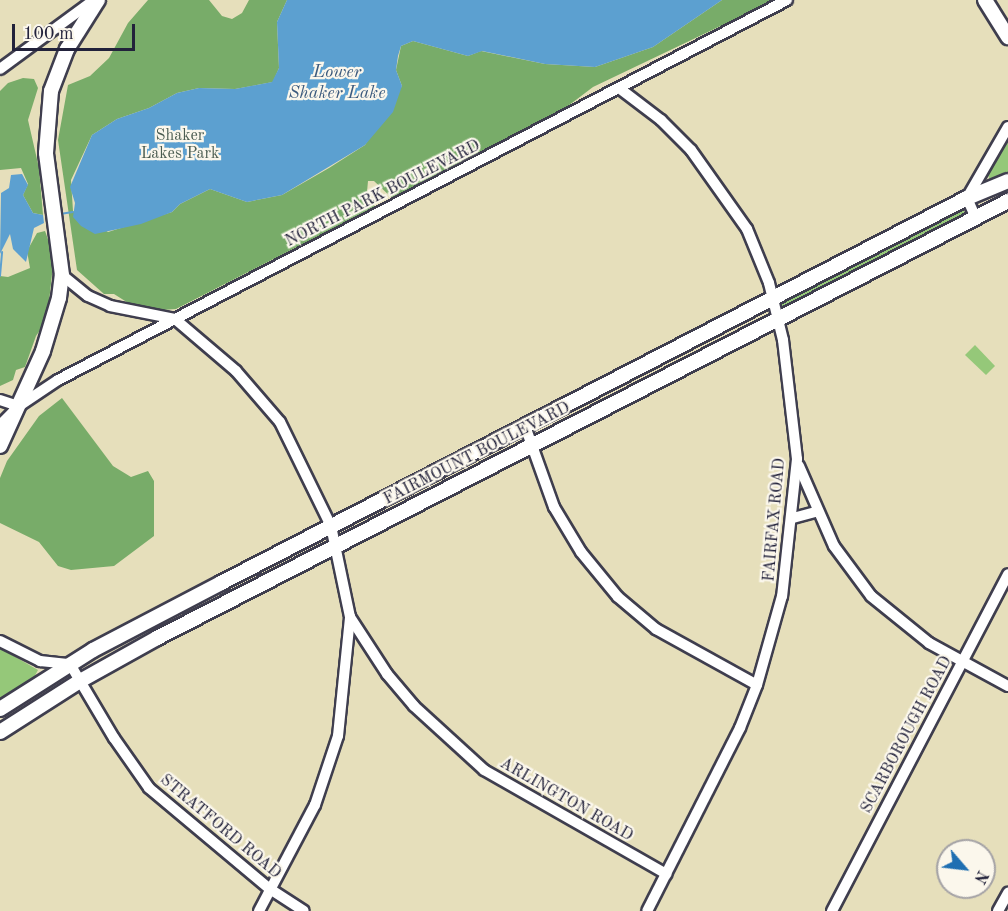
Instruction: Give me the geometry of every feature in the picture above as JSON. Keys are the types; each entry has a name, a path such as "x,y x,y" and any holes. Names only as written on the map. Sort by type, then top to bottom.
{"main road":[{"path":"0,446 54,322 62,275 45,133 51,92 67,49 96,0"},
{"path":"985,0 1008,37"},
{"name":"FAIRMOUNT BOULEVARD","path":"0,709 70,664 331,526 967,198 1008,181"},
{"name":"FAIRMOUNT BOULEVARD","path":"0,732 80,681 337,545 1008,201"}],"street":[{"path":"0,69 96,0"},
{"name":"NORTH PARK BOULEVARD","path":"0,424 19,406 58,380 787,0"},
{"name":"FAIRFAX ROAD","path":"619,88 676,135 721,190 747,229 772,299 787,359 797,459 793,518 782,596 757,685 740,728 647,911"},
{"path":"975,216 967,198 1008,128"},
{"name":"ARLINGTON ROAD","path":"62,275 88,296 110,306 175,319 236,371 280,422 331,526 337,545 350,617 387,674 414,706 484,770 666,874"},
{"path":"0,400 19,406"},
{"path":"525,426 555,507 581,552 618,597 666,634 757,685"},
{"path":"797,459 816,512 853,575 871,596 910,630 962,662 1008,686"},
{"path":"793,518 816,512"},
{"name":"SCARBOROUGH ROAD","path":"832,911 1008,574"},
{"path":"259,911 315,805 338,736 350,617"},
{"path":"0,641 40,662 70,664"},
{"name":"STRATFORD ROAD","path":"70,664 149,788 270,889 304,911"},
{"path":"998,911 1008,893"}],"green space":[{"path":"148,0 209,0 222,16 232,19 242,13 249,0 287,0 277,22 279,68 273,82 235,89 199,88 177,93 149,108 117,119 92,135 71,180 73,211 108,232 172,212 180,204 210,189 247,202 282,195 329,168 365,145 402,86 396,70 401,46 413,41 468,56 481,51 545,64 595,67 653,47 722,0 775,0 593,87 564,109 392,198 374,181 368,181 367,192 375,207 176,309 162,310 133,306 114,294 104,294 77,270 58,140 68,85 90,76 109,58 128,23"},
{"path":"23,78 34,79 38,88 28,120 39,168 43,215 33,213 23,195 28,184 21,168 0,170 0,91 8,83"},
{"path":"1008,136 1008,176 990,180 987,173"},
{"path":"956,207 965,212 962,217 783,309 778,308 780,300"},
{"path":"45,231 54,256 47,320 36,336 25,367 16,370 13,380 0,386 0,276 8,277 30,268 27,251 37,233"},
{"path":"975,345 995,366 986,375 965,355"},
{"path":"62,398 113,466 131,477 148,471 154,481 154,536 114,566 71,570 58,566 39,542 0,523 0,478 7,461 39,416"},
{"path":"0,648 38,670 31,683 0,703"}],"water":[{"name":"Lower Shaker Lake","path":"287,0 722,0 653,47 595,67 545,64 482,51 468,56 413,41 401,46 398,56 396,70 402,86 393,112 365,145 282,195 247,202 210,189 180,204 172,212 141,224 95,234 81,226 73,217 75,203 70,187 92,135 117,119 149,108 177,93 199,88 235,89 272,82 279,68 277,22"},
{"path":"22,174 28,185 23,195 33,213 43,215 44,223 34,228 26,262 13,249 10,234 0,254 1,193 9,188 11,175"}],"waterway":[{"path":"60,214 73,212"},
{"path":"0,276 2,252"}],"park label":[{"name":"Shaker Lakes Park","path":"180,145"}]}
